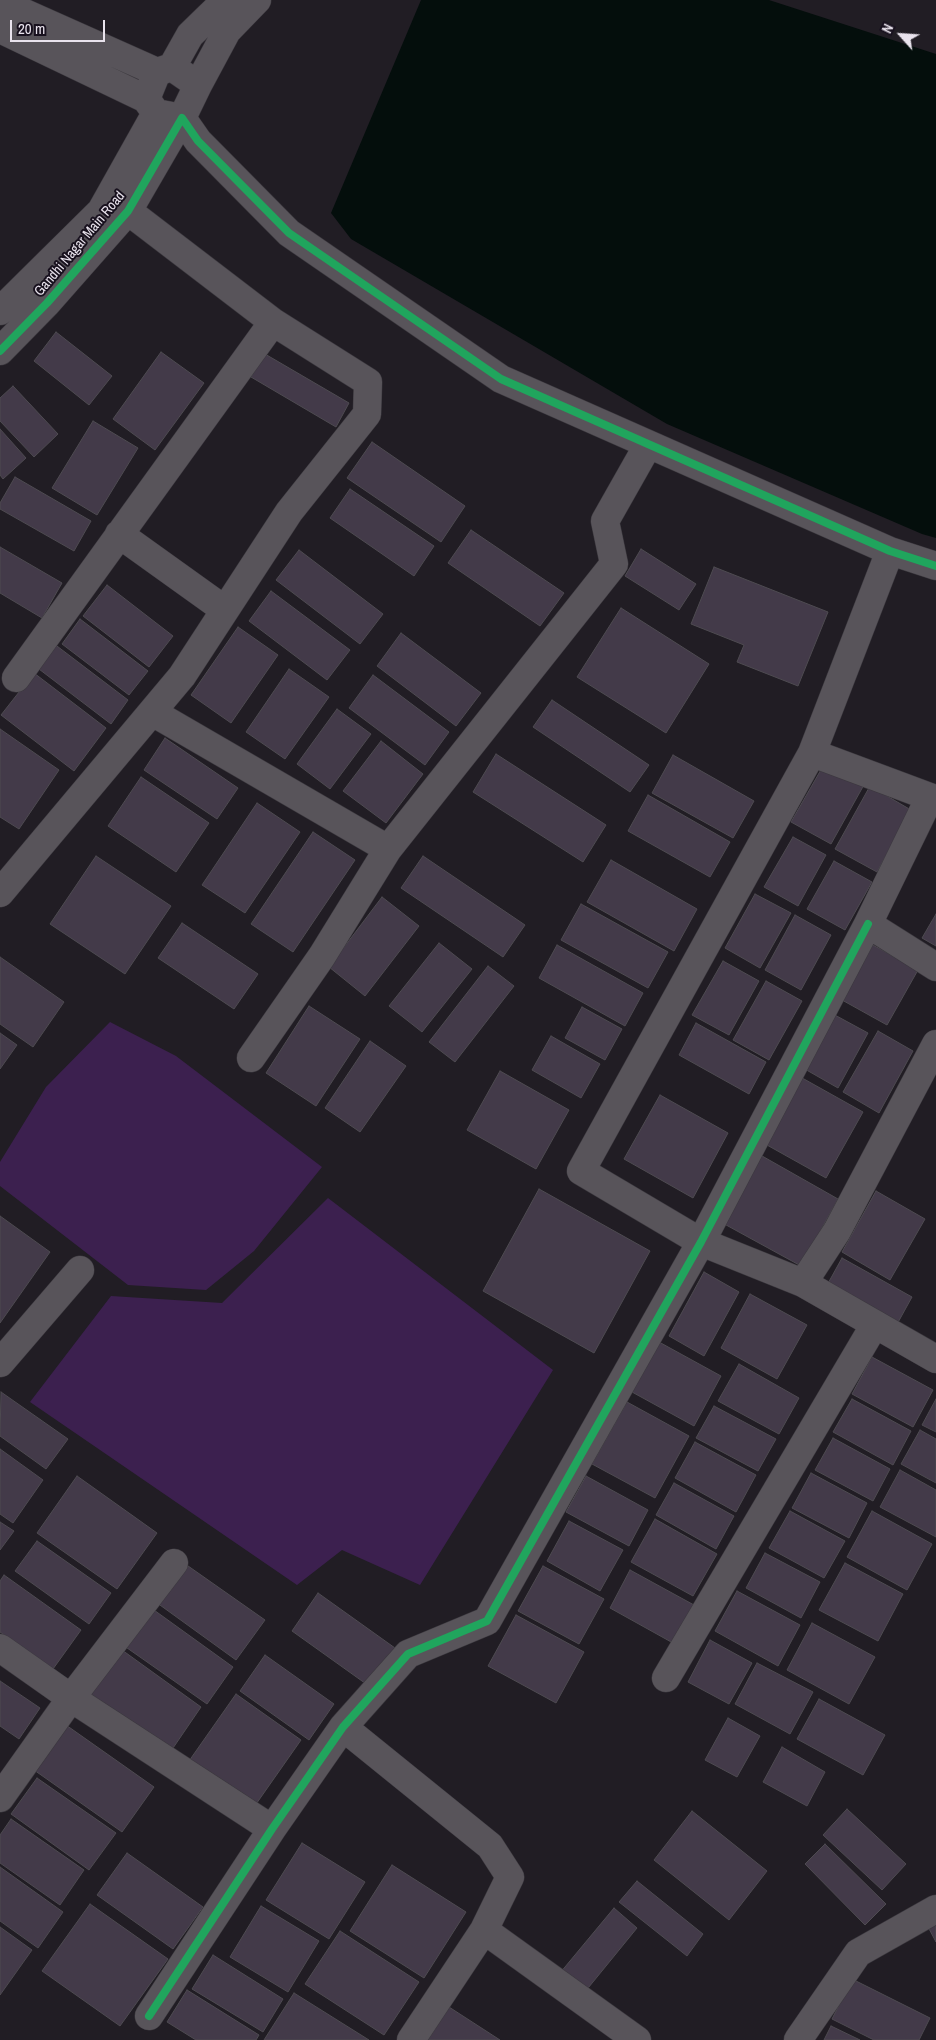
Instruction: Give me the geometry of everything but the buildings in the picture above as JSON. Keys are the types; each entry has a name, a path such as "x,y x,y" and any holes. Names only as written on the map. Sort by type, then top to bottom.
{"street":[{"path":"161,110 164,69 190,35 226,0"},
{"path":"161,110 198,85 227,31 257,0"},
{"path":"0,2 164,69 198,85"},
{"path":"0,29 161,110 198,141 289,233 501,379 890,551 936,566"},
{"name":"Gandhi Nagar Main Road","path":"0,351 47,303 128,211 161,110"},
{"name":"Gandhi Nagar Main Road","path":"0,311 101,211 161,110"},
{"path":"0,893 182,676 289,512 367,414 368,382 273,322 128,211"},
{"path":"16,678 273,322"},
{"path":"251,1058 322,956 388,849 614,564 605,521 648,445"},
{"path":"119,534 225,610"},
{"path":"890,551 812,753 581,1171 700,1242 803,1282 936,1359"},
{"path":"152,712 388,849"},
{"path":"149,2016 272,1829 343,1727 408,1654 487,1621 700,1242 868,924 930,797 812,753"},
{"path":"868,924 936,967"},
{"path":"803,1282 837,1231 936,1044"},
{"path":"0,1363 80,1270"},
{"path":"666,1678 875,1324"},
{"path":"0,1798 71,1698 174,1563"},
{"path":"0,1648 71,1698 272,1829"},
{"path":"343,1727 490,1846 510,1877 484,1930 411,2040"},
{"path":"798,2040 858,1953 936,1909"},
{"path":"484,1930 637,2040"}],"shaded area":[{"path":"421,0 769,0 936,54 936,538 922,534 667,424 351,239 331,213"},
{"path":"110,1022 176,1056 322,1167 254,1251 206,1290 128,1285 0,1186 0,1162 46,1087"},
{"path":"328,1198 553,1370 420,1585 342,1550 297,1585 30,1402 111,1296 222,1303"}],"cycle path":[{"path":"0,351 47,303 128,211 182,118 198,141 289,233 501,379 890,551 936,566"},
{"path":"149,2016 272,1829 343,1727 408,1654 487,1621 701,1242 868,924"}]}
